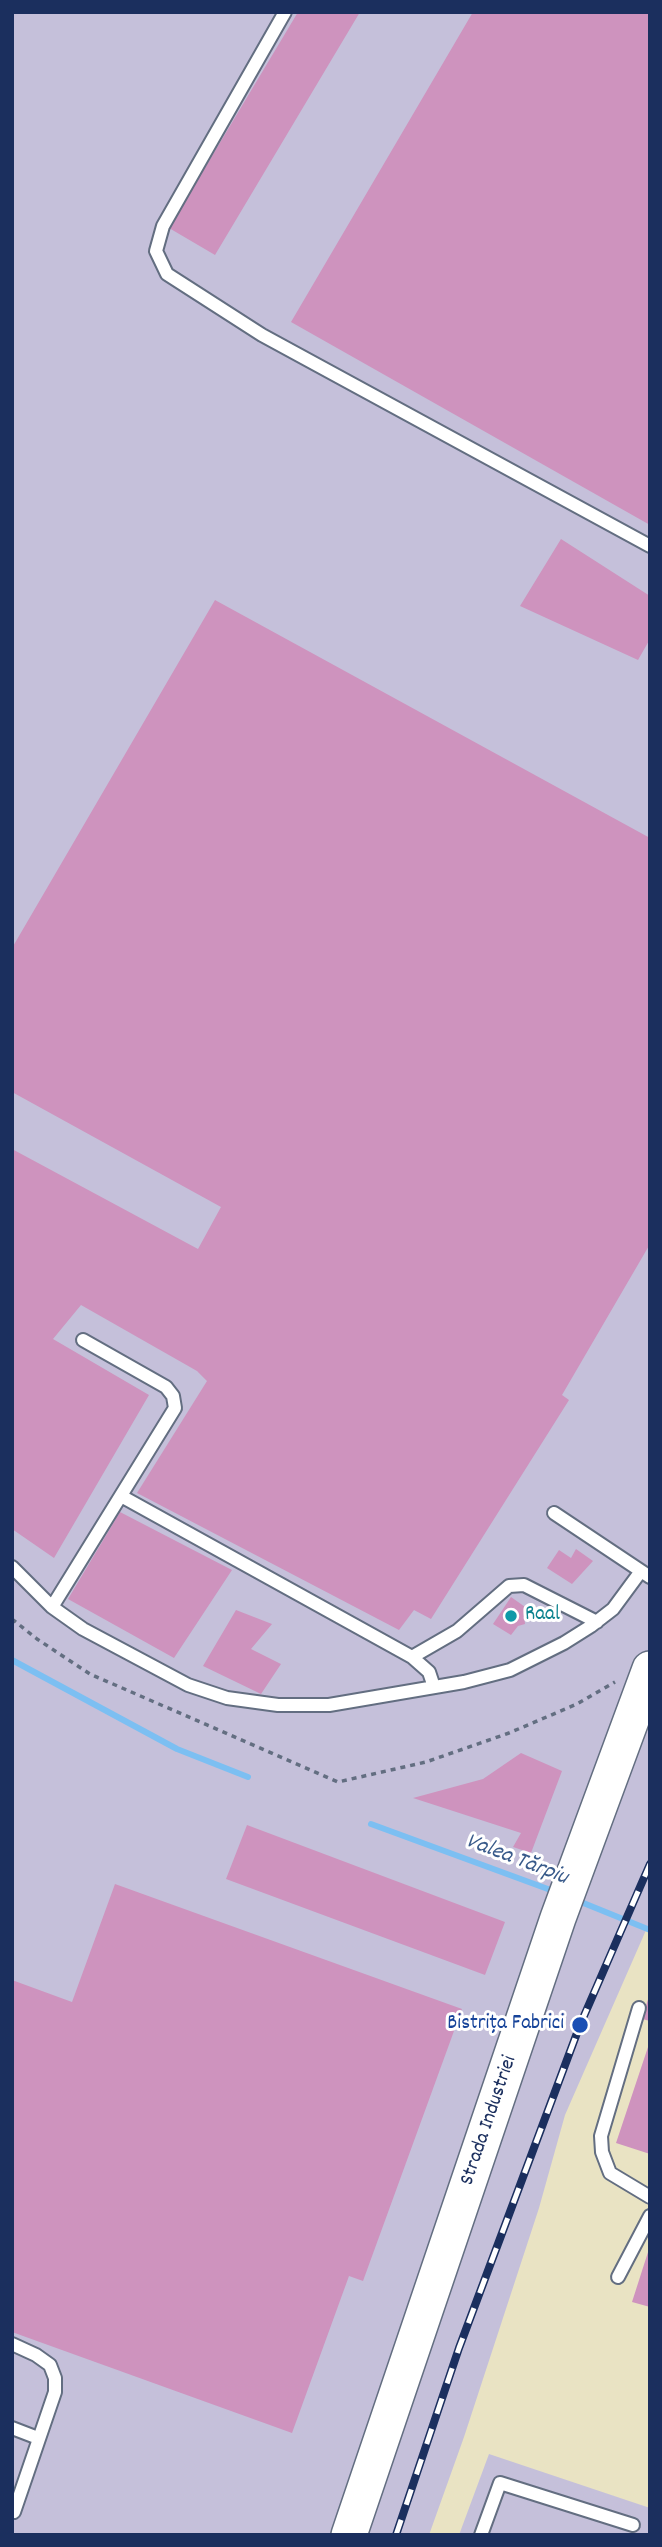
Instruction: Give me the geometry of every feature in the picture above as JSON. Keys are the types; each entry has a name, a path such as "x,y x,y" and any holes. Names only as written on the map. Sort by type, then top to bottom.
{"street":[{"name":"Strada Industriei","path":"349,2535 558,1918 650,1669"}],"lane":[{"path":"285,12 163,226 156,251 167,274 262,335 650,546"},
{"path":"52,1607 175,1408 173,1396 166,1387 83,1340"},
{"path":"121,1496 412,1657 429,1672 434,1687"},
{"path":"12,1567 52,1607 83,1629 188,1685 227,1698 278,1705 329,1705 464,1682 510,1670 564,1643 613,1609 645,1574 554,1513"},
{"path":"412,1657 457,1631 509,1586 524,1585 597,1622"},
{"path":"639,2008 601,2136 602,2152 610,2173 650,2197"},
{"path":"618,2277 650,2216"},
{"path":"12,2344 50,2365 55,2378 55,2392 14,2512"},
{"path":"12,2428 38,2438"},
{"path":"481,2535 500,2483 633,2525"}],"shaded area":[{"path":"12,12 650,12 650,1921 565,2115 539,2208 429,2535 12,2535"},
{"path":"489,2454 650,2508 650,2535 459,2535"}],"building":[{"path":"298,12 360,12 215,255 169,228"},
{"path":"473,12 650,12 650,525 291,322"},
{"path":"561,539 650,596 650,639 638,660 520,606"},
{"path":"215,600 650,838 650,1244 562,1395 569,1400 431,1619 414,1610 399,1630 137,1493 207,1381 197,1371 81,1305 53,1339 149,1395 54,1558 12,1529 12,1149 198,1249 221,1207 12,1092 12,948"},
{"path":"120,1512 232,1570 174,1658 68,1599"},
{"path":"576,1549 593,1561 572,1584 547,1568 559,1550 571,1558"},
{"name":"Raal","path":"511,1597 528,1609 524,1615 525,1624 518,1626 511,1635 493,1624"},
{"path":"236,1610 272,1624 251,1649 281,1664 261,1694 203,1666"},
{"path":"521,1753 562,1771 531,1853 513,1847 521,1833 413,1798 483,1779"},
{"path":"247,1825 505,1922 485,1975 226,1879"},
{"path":"115,1884 462,2009 363,2281 349,2276 292,2433 12,2332 12,1980 72,2002"},
{"path":"650,1996 650,2021 642,2019"},
{"path":"650,2044 650,2154 616,2143"},
{"path":"650,2249 650,2307 632,2302"}],"waterway":[{"name":"Valea Tărpiu","path":"12,1660 177,1749 248,1777"},
{"name":"Valea Tărpiu","path":"371,1824 556,1892"},
{"name":"Valea Tărpiu","path":"576,1900 650,1930"}],"railway":[{"path":"396,2535 459,2348 580,2025 650,1864"}],"place":[{"name":"Raal","path":"511,1616"},
{"name":"Bistrița Fabrici","path":"580,2025"}]}
